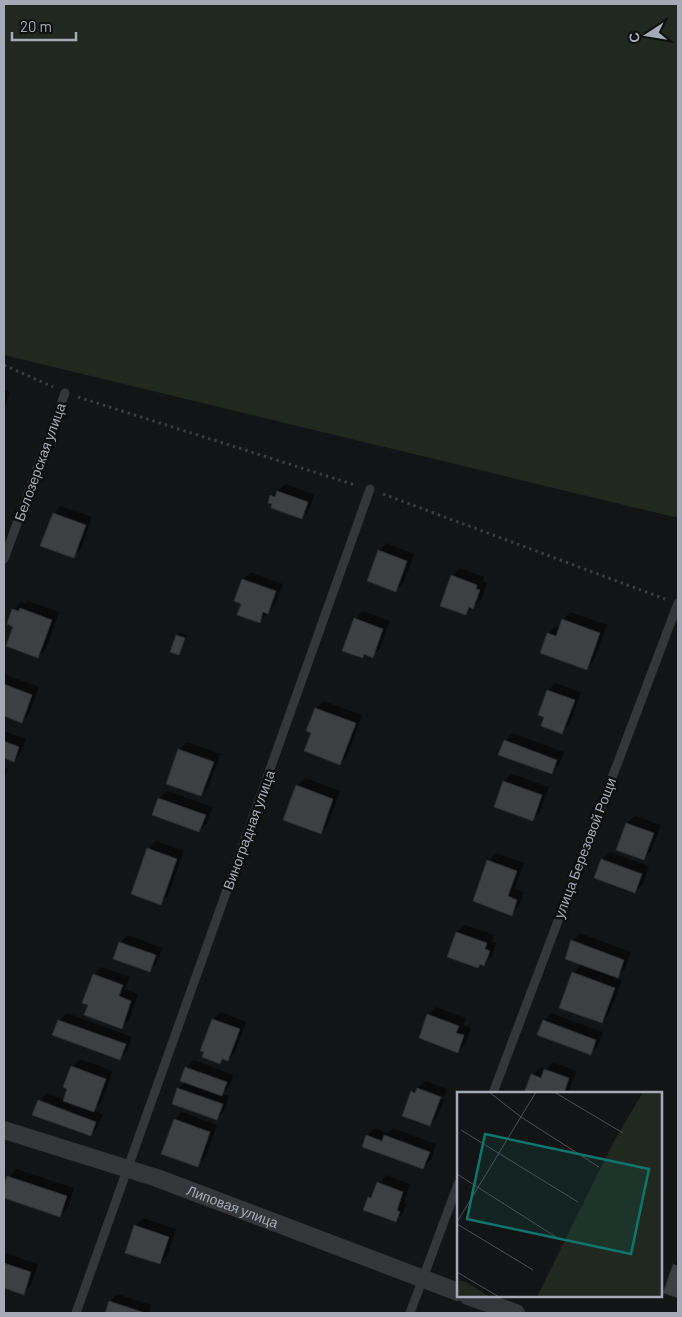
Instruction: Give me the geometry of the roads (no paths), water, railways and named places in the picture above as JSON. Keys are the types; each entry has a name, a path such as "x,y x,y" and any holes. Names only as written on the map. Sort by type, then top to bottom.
{"street":[{"name":"Липовая улица","path":"4,1130 156,1178 457,1292"},
{"path":"471,1297 516,1313"}],"lane":[{"name":"Белозерская улица","path":"4,559 65,393"},
{"name":"Виноградная улица","path":"76,1313 370,489"},
{"name":"улица Березовой Рощи","path":"493,1092 678,603"},
{"path":"410,1313 457,1187"}]}
